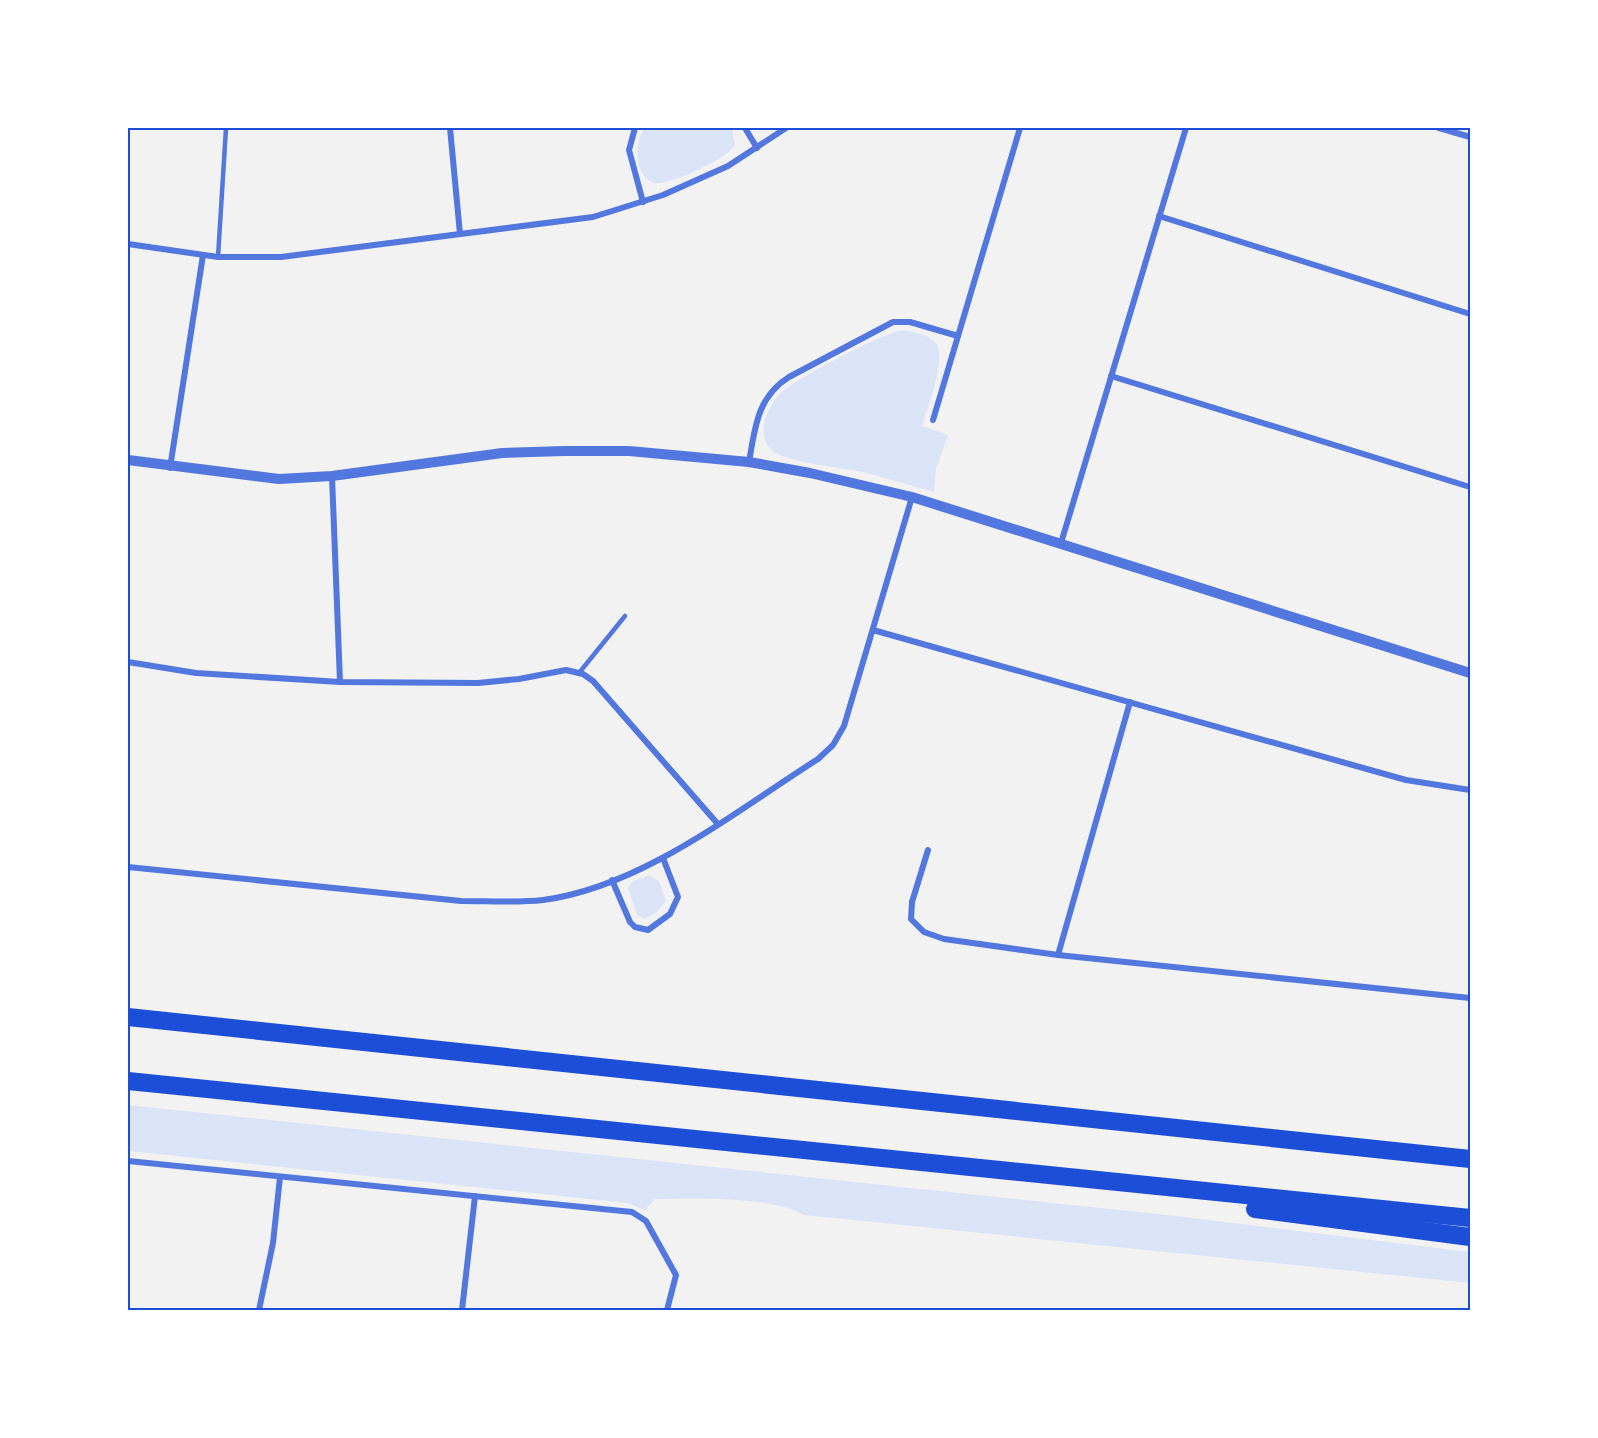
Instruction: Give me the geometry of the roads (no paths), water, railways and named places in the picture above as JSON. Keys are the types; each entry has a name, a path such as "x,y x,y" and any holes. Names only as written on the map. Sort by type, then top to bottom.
{"highway":[{"path":"128,1017 1470,1158"},
{"path":"128,1081 1156,1188 1470,1218"},
{"path":"1156,1188 1260,1210 1470,1237"}],"street":[{"path":"450,128 460,234"},
{"path":"635,128 629,150 643,202"},
{"path":"745,128 757,148"},
{"path":"128,244 203,255 281,257 593,217 643,202 728,166 786,128"},
{"path":"933,420 1020,128"},
{"path":"1061,543 1186,128"},
{"path":"1439,128 1470,137"},
{"path":"1159,216 1470,314"},
{"path":"170,468 203,255"},
{"path":"748,462 762,403 774,388 789,377 893,322 910,322 958,336"},
{"path":"1111,376 1470,488"},
{"path":"128,460 170,468 279,480 332,476 490,454 554,451 629,451 748,462 830,477 912,497 1470,673"},
{"path":"332,476 340,682"},
{"path":"128,867 461,901 513,902 569,895 663,858 818,759 833,745 844,726 912,497"},
{"path":"873,630 1406,780 1470,790"},
{"path":"128,662 196,673 340,682 478,682 519,679 566,670 579,673 593,681 717,823"},
{"path":"1058,955 1131,702"},
{"path":"928,850 912,902 911,919 916,927 944,939 1058,955 1470,998"},
{"path":"612,880 630,922 635,927 648,930 670,914 678,897 663,858"},
{"path":"128,1161 632,1212 646,1221 676,1275 667,1311"},
{"path":"259,1311 273,1243 280,1177"},
{"path":"462,1311 475,1196"}],"lane":[{"path":"218,256 225,128"},
{"path":"579,673 625,616"}]}
